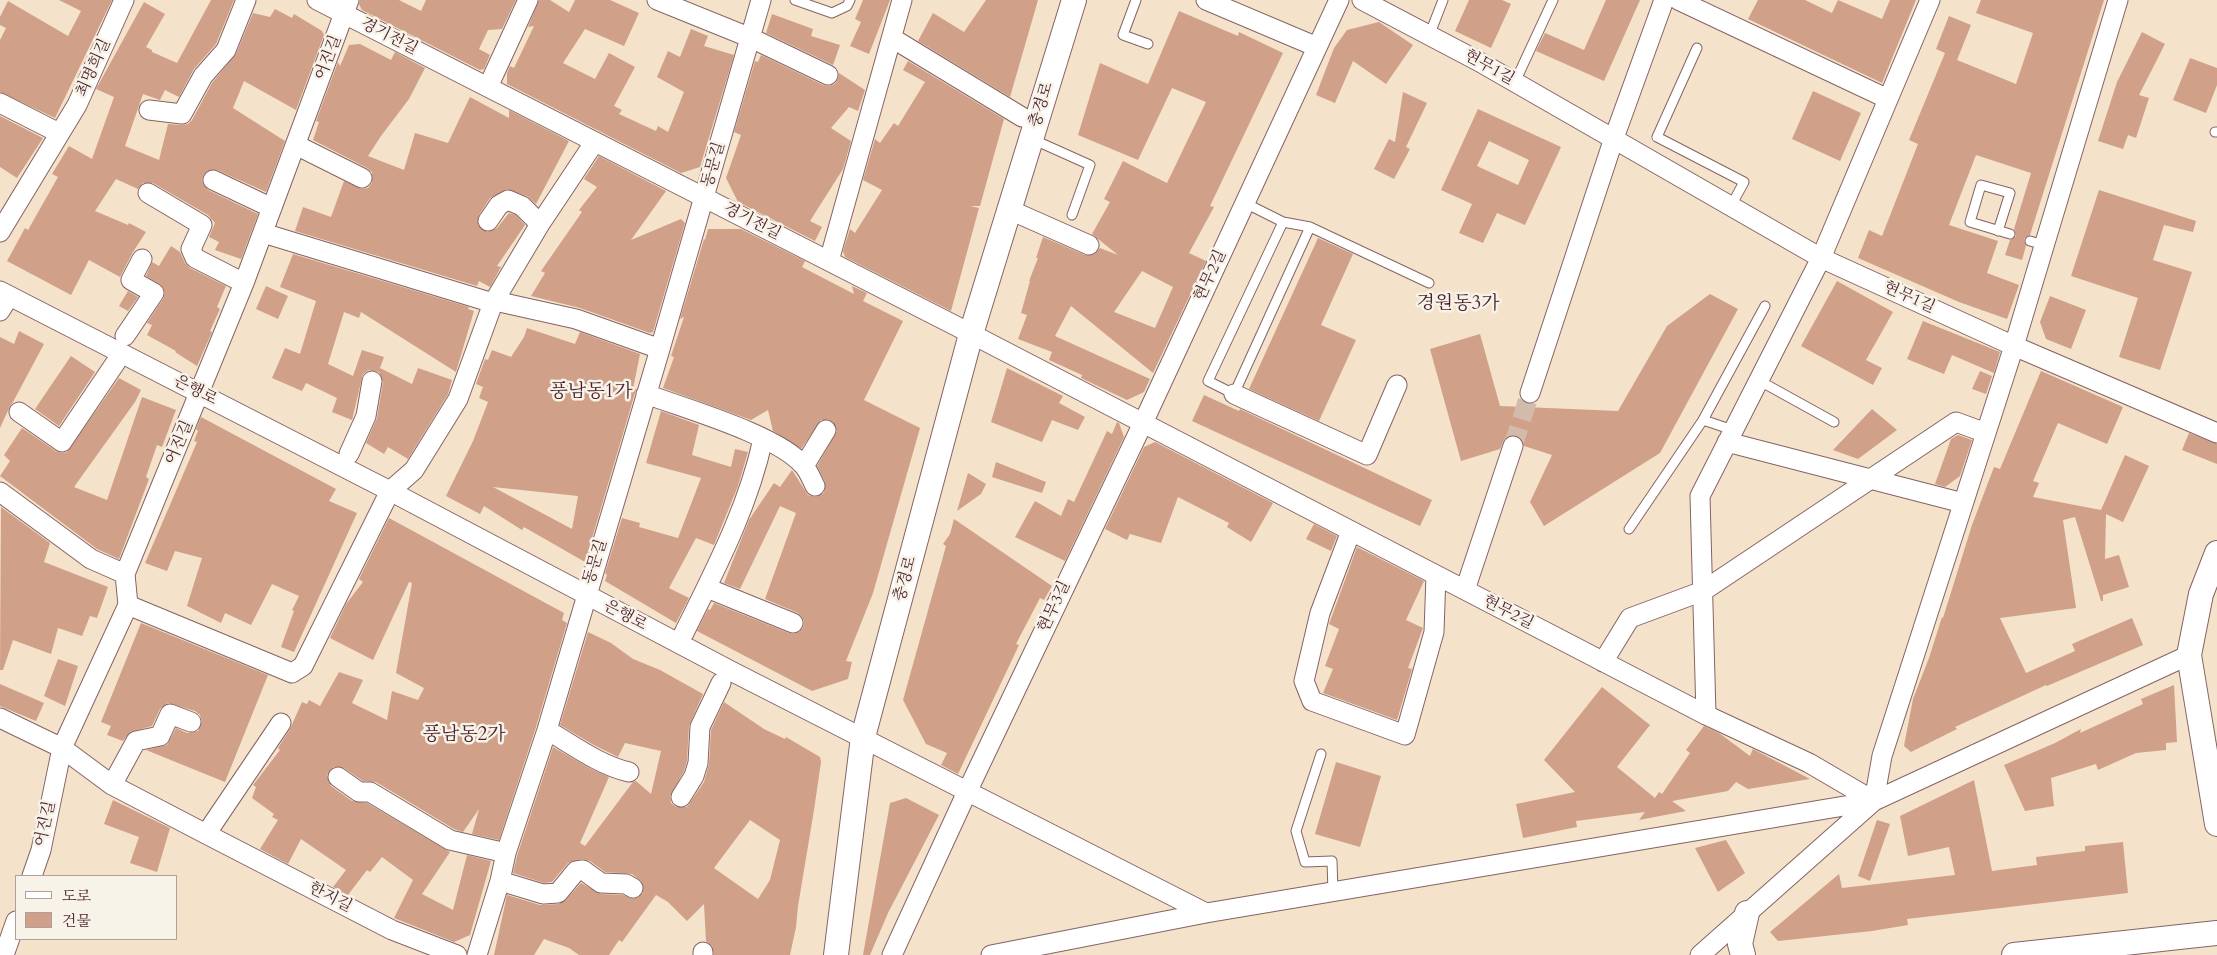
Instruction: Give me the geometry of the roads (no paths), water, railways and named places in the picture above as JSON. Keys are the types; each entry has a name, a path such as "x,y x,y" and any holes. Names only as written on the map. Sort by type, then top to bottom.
{"street":[{"name":"최명희길","path":"0,232 58,133 77,105 124,0"},
{"path":"149,110 182,114 203,76 226,50 246,0"},
{"name":"경기전길","path":"317,0 347,7 488,88 971,334"},
{"path":"488,88 528,0"},
{"path":"657,0 751,38 828,75"},
{"name":"동문길","path":"477,955 500,881 506,853 547,730 761,0"},
{"path":"829,261 902,0"},
{"name":"충경로","path":"836,955 863,737 971,334 1010,210 1027,128 1074,0"},
{"path":"1206,0 1317,47 1339,0"},
{"name":"현무1길","path":"1362,0 1515,82 1821,258 2014,346 2217,433"},
{"path":"1530,393 1614,138 1664,0"},
{"path":"1678,0 1888,100"},
{"path":"1706,715 1700,496 1821,258 1930,0"},
{"path":"1700,955 1874,801 1882,756 2014,346 2037,243 2118,0"},
{"name":"어진길","path":"32,875 41,850 62,748 128,605 125,574 244,284 347,7"},
{"name":"충경로","path":"892,38 1027,128"},
{"name":"현무2길","path":"1143,423 1317,47"},
{"path":"0,103 58,133"},
{"path":"128,605 292,673 303,666 390,491 414,470 458,399 494,302 540,224 594,142"},
{"path":"296,145 362,178"},
{"path":"213,180 272,208"},
{"path":"148,193 202,226 191,249 195,258 244,284"},
{"path":"488,221 499,205 508,200 522,206 540,224"},
{"path":"1010,210 1089,245"},
{"path":"263,232 494,302 576,320 660,349"},
{"path":"125,336 154,293 131,280 142,259"},
{"name":"은행로","path":"2,301 200,394 390,491 586,596 863,737"},
{"name":"현무2길","path":"971,334 1706,715 1809,763 1874,801"},
{"path":"19,412 62,442 116,362"},
{"path":"349,454 366,416 372,381"},
{"path":"1234,394 1367,455 1397,385"},
{"path":"646,394 777,446 804,466 815,486"},
{"path":"1603,662 1630,618 1703,591 1956,422 1986,433"},
{"name":"현무3길","path":"892,955 967,792 1143,423"},
{"path":"804,466 826,430"},
{"path":"1730,436 1870,479 1963,503"},
{"path":"684,633 730,540 763,439"},
{"path":"1465,590 1513,446"},
{"path":"0,492 91,559 125,574"},
{"path":"1351,531 1320,613 1304,682 1312,701 1405,735 1434,632 1436,575"},
{"path":"2217,553 2200,594 2189,655 2217,824"},
{"path":"707,588 793,623"},
{"path":"991,955 1206,913 1874,801 2189,655"},
{"path":"681,797 694,776 698,763 700,727 721,683"},
{"path":"112,785 136,742 160,736 170,714 191,722"},
{"name":"한지길","path":"0,718 62,748 112,785 206,834 392,930 457,955"},
{"path":"206,834 281,723"},
{"path":"547,730 597,759 629,772"},
{"path":"863,737 1206,913"},
{"path":"338,777 359,792 370,792 450,840 506,853"},
{"path":"500,881 543,894 558,893 576,871 583,870 602,883 626,884 633,888"},
{"path":"1743,955 1740,944 1748,912"},
{"path":"4,955 15,924"},
{"path":"2014,955 2217,932"}],"lane":[{"path":"795,0 832,13 847,6 850,0"},
{"path":"1136,0 1123,35 1148,44"},
{"path":"1429,36 1443,0"},
{"path":"1515,82 1553,0"},
{"path":"1697,48 1656,137 1744,182 1731,206"},
{"path":"1027,128 1090,165 1072,215"},
{"path":"1998,231 2010,194 1982,185 1970,222 1998,231 2010,234"},
{"path":"1246,203 1283,222 1310,227 1429,283"},
{"path":"1283,222 1208,381 1234,394 1310,227"},
{"path":"1630,529 1703,420 1765,306"},
{"path":"1758,380 1834,422"},
{"path":"1703,420 1730,436"},
{"path":"1321,754 1296,831 1305,862 1332,861 1332,892"}],"tunnel":[{"path":"1513,446 1530,393"}],"district":[{"name":"경원동3가","path":"1458,305"},
{"name":"풍남동1가","path":"591,393"},
{"name":"풍남동2가","path":"464,736"}]}
